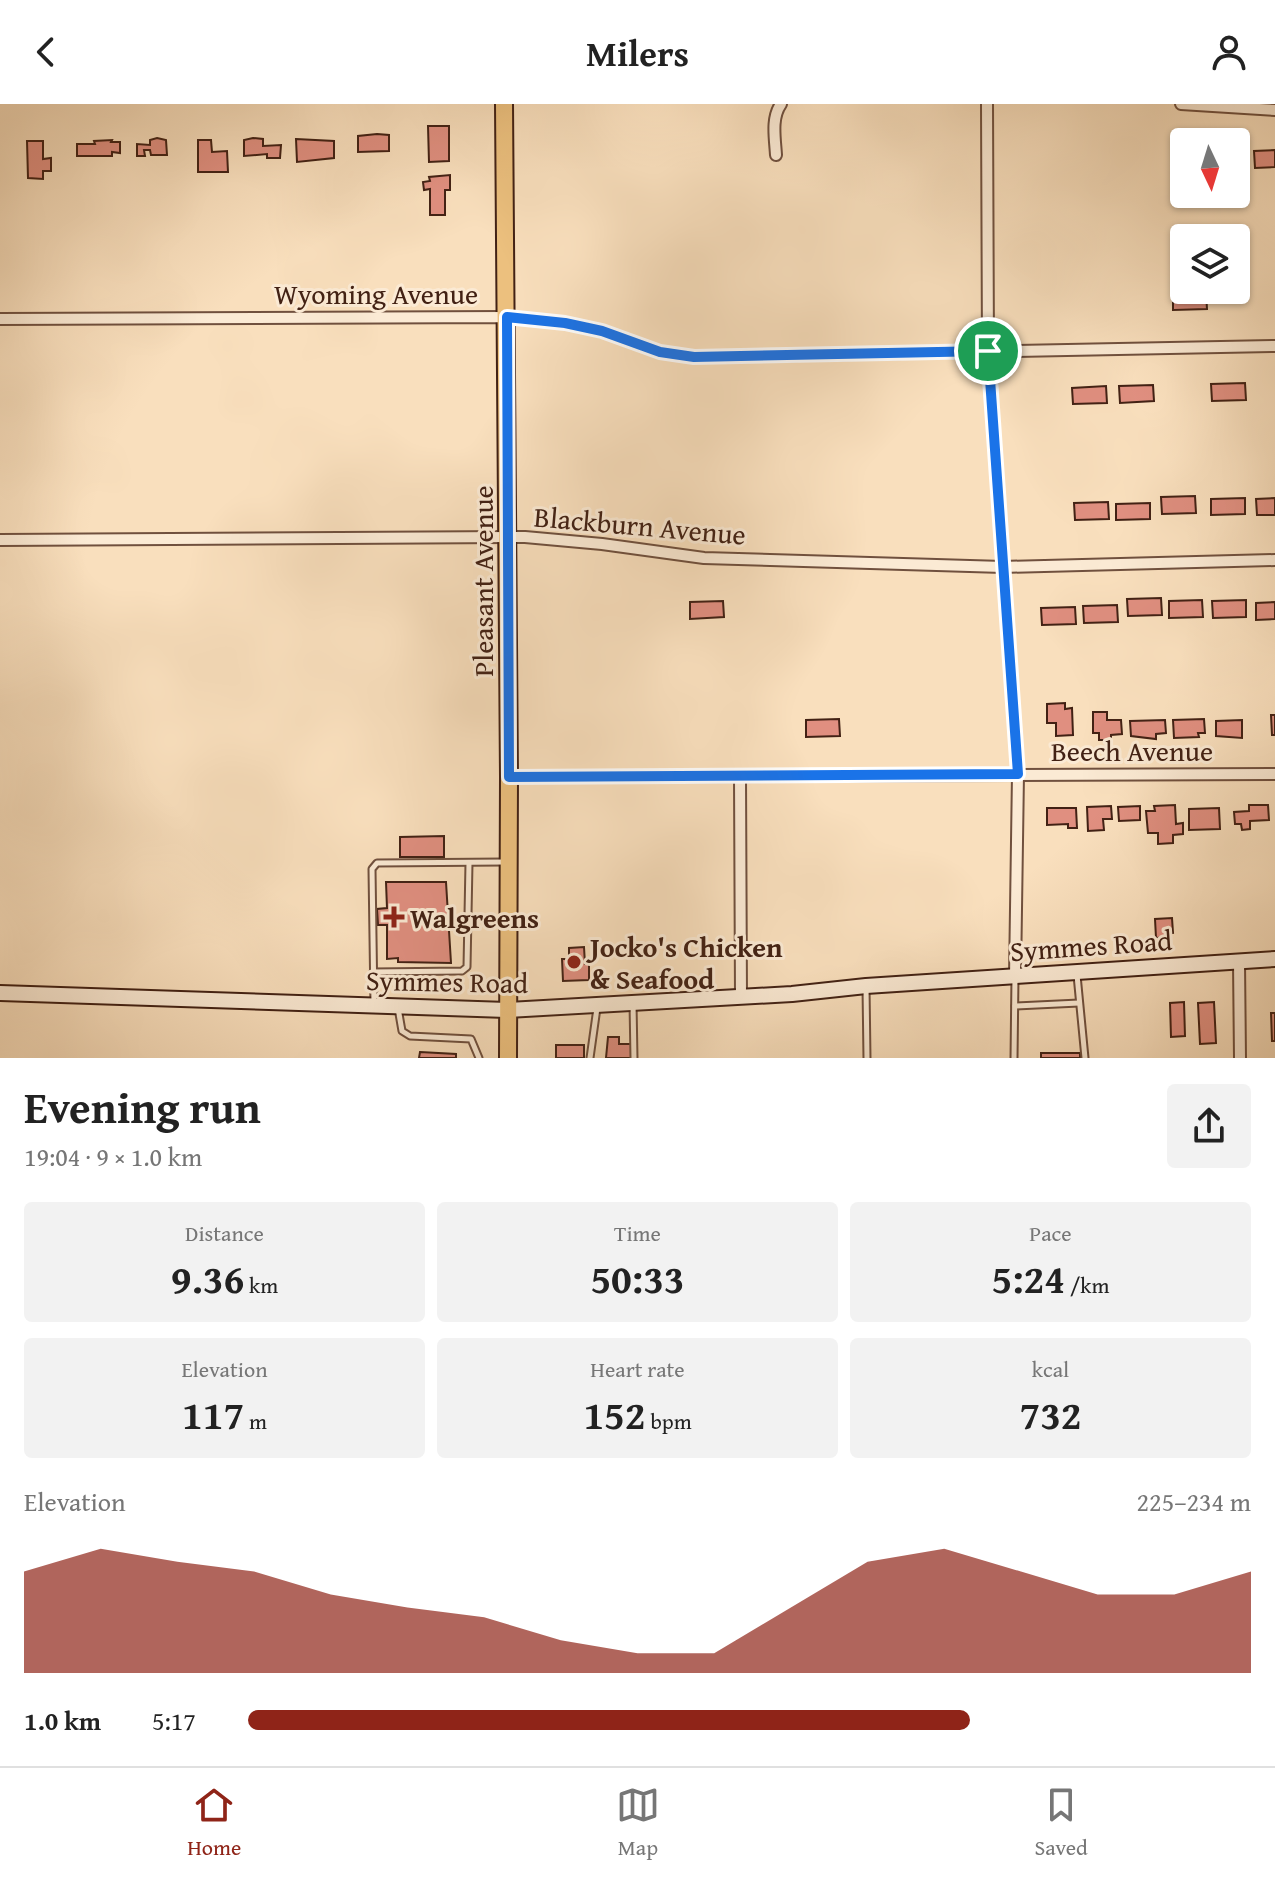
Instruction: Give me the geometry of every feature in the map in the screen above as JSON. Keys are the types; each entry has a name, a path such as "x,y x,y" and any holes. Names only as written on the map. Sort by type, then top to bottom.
{"main road":[{"name":"Pleasant Avenue","path":"504,104 508,1058"}],"street":[{"path":"776,155 774,129 777,109 781,104"},
{"path":"987,104 988,351 1018,774 1015,976"},
{"path":"1181,104 1275,110"},
{"name":"Wyoming Avenue","path":"0,319 507,317 565,323 602,331 660,352 694,357 1275,346"},
{"name":"Blackburn Avenue","path":"0,540 525,537 704,558 1003,567 1275,560"},
{"name":"Beech Avenue","path":"509,777 1275,774"},
{"path":"740,777 741,997"},
{"name":"Symmes Road","path":"0,993 507,1010 741,997 1275,959"},
{"path":"1239,962 1240,1058"}],"lane":[{"path":"374,1006 372,869 377,863 508,862"},
{"path":"373,972 462,971 467,967 469,863"},
{"path":"1077,971 1085,1058"},
{"path":"1014,1058 1015,976"},
{"path":"866,986 867,1058"},
{"path":"633,1003 634,1058"},
{"path":"1015,1006 1079,1003"},
{"path":"590,1058 597,1005"},
{"path":"398,1007 402,1031 410,1036 471,1039 479,1058"}],"building":[{"path":"428,126 449,126 449,161 429,162"},
{"path":"389,135 389,151 358,152 358,136"},
{"path":"263,139 263,146 281,145 280,158 267,158 267,154 244,156 244,140"},
{"path":"296,139 334,141 334,158 297,162"},
{"path":"150,140 166,140 167,155 151,155 150,150 144,150 145,156 137,156 137,144 150,145"},
{"path":"198,140 211,140 212,152 227,151 228,172 198,172"},
{"path":"27,141 43,141 43,159 51,158 51,171 43,171 43,179 28,178"},
{"path":"120,142 120,153 112,152 112,156 77,156 77,144"},
{"path":"1275,150 1275,167 1255,168 1254,151"},
{"path":"450,175 450,190 445,190 445,215 430,215 430,189 424,190 423,182 430,181 429,177"},
{"path":"1173,304 1207,304 1207,309 1173,310"},
{"path":"1245,383 1246,400 1212,401 1211,384"},
{"path":"1153,385 1154,401 1120,403 1119,386"},
{"path":"1106,386 1107,403 1073,404 1072,388"},
{"path":"1195,496 1196,513 1162,514 1161,497"},
{"path":"1245,498 1245,514 1211,515 1211,499"},
{"path":"1275,498 1275,515 1257,515 1256,499"},
{"path":"1108,502 1109,519 1075,520 1074,503"},
{"path":"1150,503 1150,519 1116,520 1116,504"},
{"path":"1161,598 1162,615 1128,616 1127,599"},
{"path":"1202,600 1203,617 1169,618 1169,601"},
{"path":"1246,600 1246,617 1213,618 1212,601"},
{"path":"723,601 724,617 690,619 690,602"},
{"path":"1275,602 1275,619 1256,620 1256,603"},
{"path":"1117,605 1118,622 1084,623 1083,606"},
{"path":"1075,607 1076,624 1042,625 1041,608"},
{"path":"1065,703 1065,709 1072,708 1073,735 1056,736 1056,723 1047,723 1047,704"},
{"path":"1093,712 1107,712 1107,720 1121,720 1122,734 1111,735 1111,740 1099,740 1099,733 1093,733"},
{"path":"1271,715 1275,715 1275,735 1272,735"},
{"path":"839,719 840,736 806,737 806,720"},
{"path":"1204,719 1205,733 1198,733 1199,737 1174,738 1173,720"},
{"path":"1165,720 1166,733 1156,734 1156,739 1131,736 1130,721"},
{"path":"1242,720 1242,738 1216,736 1216,721"},
{"path":"1175,805 1176,824 1183,823 1183,834 1173,835 1173,843 1158,844 1158,833 1148,833 1146,811 1155,811 1154,806"},
{"path":"1249,805 1268,805 1269,820 1250,821 1250,829 1242,830 1241,824 1235,824 1234,812 1249,811"},
{"path":"1111,806 1112,819 1103,819 1104,830 1088,831 1087,807"},
{"path":"1140,806 1140,820 1119,821 1118,807"},
{"path":"1047,808 1076,808 1077,828 1068,828 1068,824 1047,825"},
{"path":"1219,808 1220,829 1189,830 1189,809"},
{"path":"444,836 444,857 400,857 400,837"},
{"name":"Walgreens","path":"386,882 446,882 451,963 387,959 387,925 378,925 377,909 387,908"},
{"path":"1172,918 1173,933 1156,938 1155,919"},
{"name":"Jocko's Chicken & Seafood","path":"584,947 589,980 563,981 562,959 569,959 569,948"},
{"path":"1184,1002 1185,1036 1171,1037 1170,1003"},
{"path":"1214,1002 1216,1043 1200,1044 1198,1003"},
{"path":"1271,1013 1275,1013 1275,1041 1272,1041"},
{"path":"608,1037 619,1037 619,1044 631,1044 631,1058 606,1058"},
{"path":"556,1045 584,1045 584,1058 556,1058"},
{"path":"420,1052 456,1054 456,1058 419,1058"},
{"path":"1041,1053 1080,1053 1080,1058 1041,1058"}],"place":[{"name":"Walgreens","path":"394,917"},
{"name":"Jocko's Chicken & Seafood","path":"574,962"}],"route":[{"path":"507,317 565,323 602,331 660,352 694,357 988,351 1018,774 509,777 507,317"}]}
